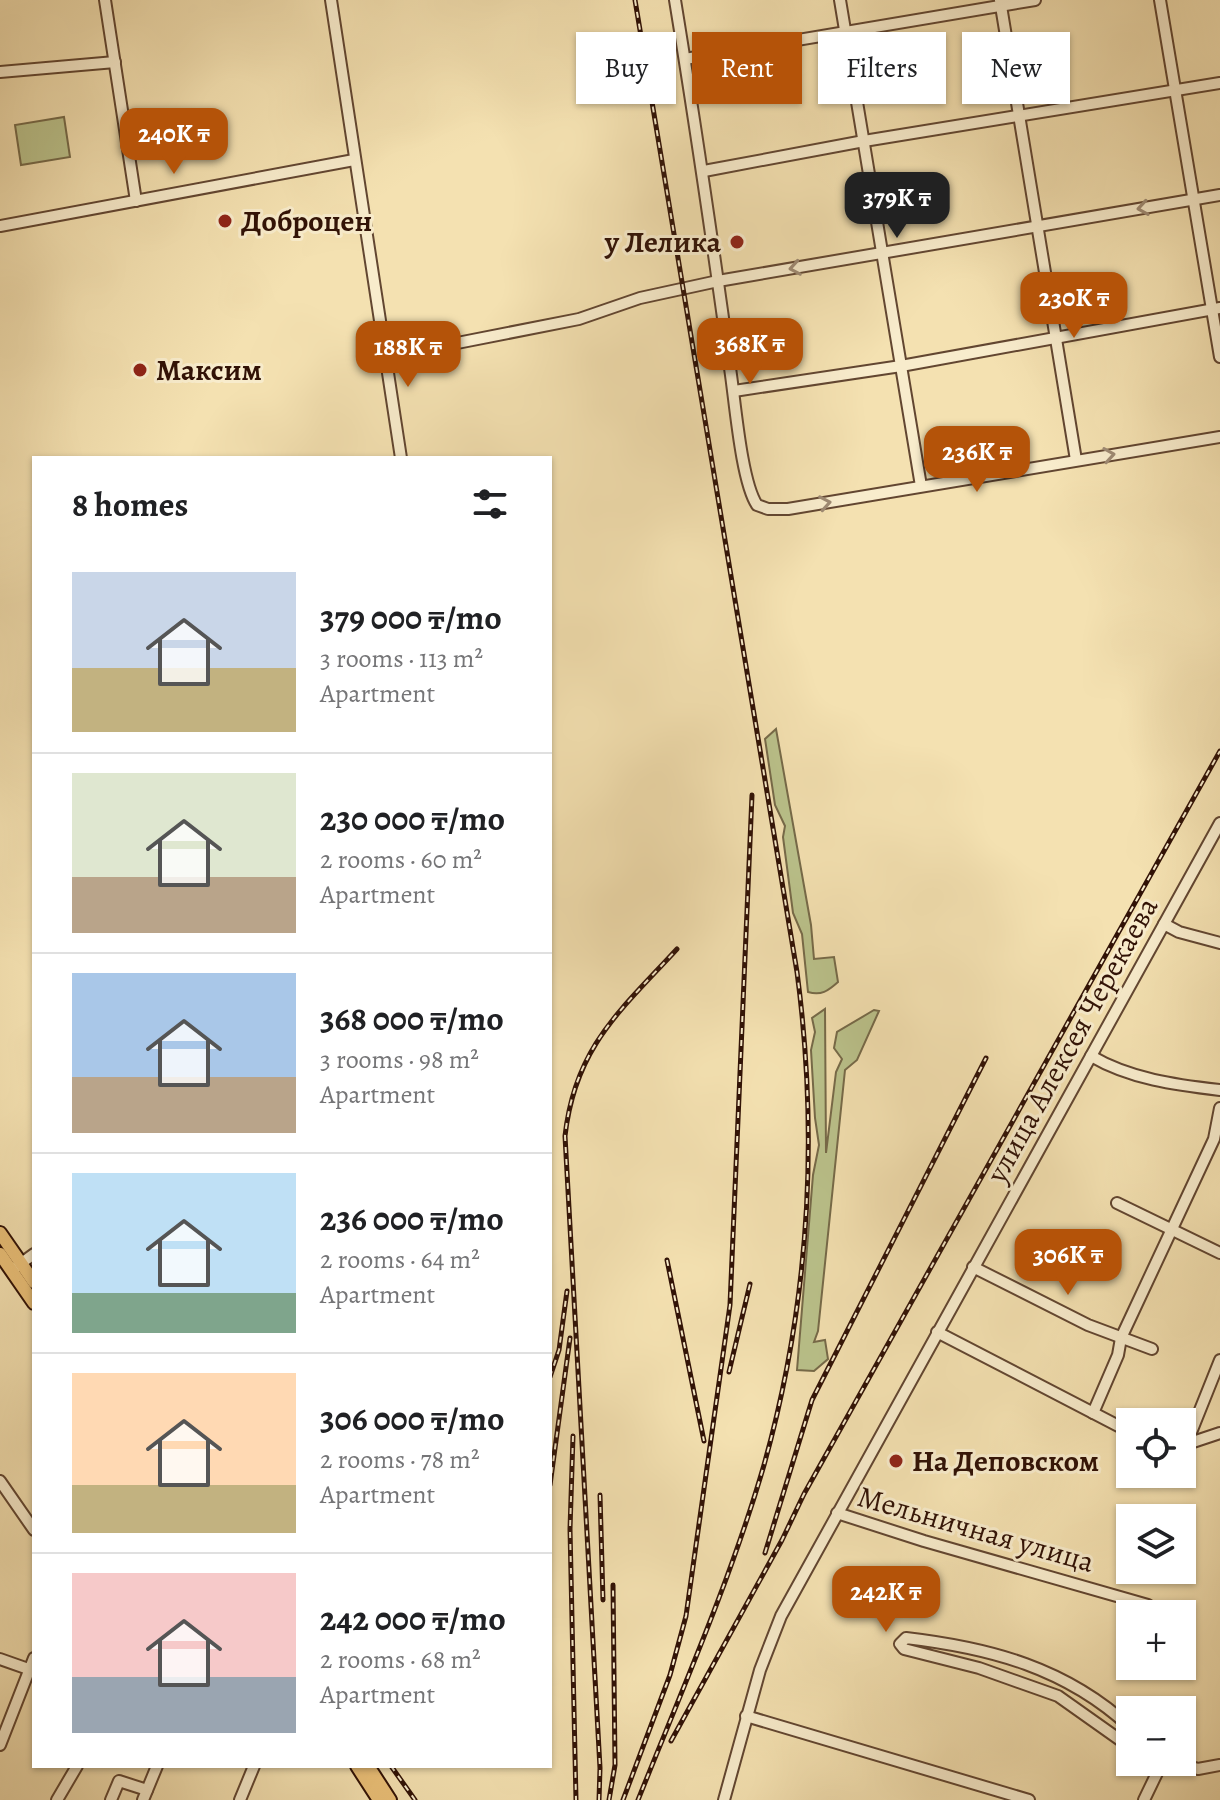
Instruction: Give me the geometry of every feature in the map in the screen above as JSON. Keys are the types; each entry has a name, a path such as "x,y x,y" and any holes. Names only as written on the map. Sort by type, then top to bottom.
{"main road":[{"path":"0,1233 32,1299"},
{"path":"0,1254 32,1280"},
{"path":"358,1768 379,1800"},
{"path":"369,1768 390,1800"}],"street":[{"path":"105,0 136,201"},
{"path":"331,0 401,456"},
{"path":"675,0 704,171 734,391 757,505 776,510 1220,437"},
{"path":"840,0 921,486"},
{"path":"685,59 1000,3 1035,0"},
{"path":"1160,0 1216,309 1220,357"},
{"path":"1000,3 1076,460"},
{"path":"0,72 115,62"},
{"path":"704,171 864,141 1220,83"},
{"path":"0,226 354,160"},
{"path":"381,326 401,346 442,346 579,319 640,298 718,281 1220,195"},
{"path":"734,391 901,366 1216,309"},
{"name":"улица Алексея Черекаева","path":"724,1800 760,1670 781,1616 1220,823"},
{"path":"1164,924 1179,932 1220,943"},
{"path":"1091,1056 1134,1075 1220,1090"},
{"path":"1093,1413 1118,1355 1121,1338 1214,1139 1220,1108"},
{"path":"1117,1203 1220,1253"},
{"path":"16,1267 32,1255"},
{"path":"973,1267 1088,1325 1152,1349"},
{"path":"937,1332 1116,1425"},
{"path":"1196,1420 1220,1360"},
{"path":"1196,1443 1219,1437"},
{"path":"0,1481 32,1527"},
{"name":"Мельничная улица","path":"837,1513 1130,1600"},
{"path":"1116,1715 1091,1694 1021,1663 943,1643 906,1638 900,1644 904,1649 979,1668 1058,1696 1116,1737"},
{"path":"0,1659 32,1666"},
{"path":"0,1745 32,1668"},
{"path":"746,1716 1029,1800"},
{"path":"1196,1768 1220,1765"},
{"path":"57,1800 76,1768"},
{"path":"111,1800 119,1781 145,1795 156,1768"},
{"path":"240,1800 253,1768"},
{"path":"1144,1800 1156,1776"}],"green space":[{"path":"64,117 70,157 21,165 15,125"},
{"path":"776,729 811,925 814,959 834,957 838,982 821,993 808,992 802,934 793,913 783,837 785,826 775,805 765,739"},
{"path":"825,1009 826,1153 836,1072 842,1059 834,1048 837,1032 874,1010 879,1011 857,1060 845,1070 818,1331 814,1342 825,1340 828,1359 814,1371 797,1370 813,1175 819,1145 811,1050 815,1032 812,1018"}],"railway":[{"path":"635,0 797,972 804,1034 808,1158 800,1282 791,1343 764,1465 721,1592 638,1800"},
{"path":"671,1741 782,1540 804,1494 1220,751"},
{"path":"623,1800 670,1675 686,1616 730,1305 752,795"},
{"path":"599,1800 600,1768 565,1136 570,1105 579,1078 603,1032 677,949"},
{"path":"765,1553 812,1400 986,1058"},
{"path":"667,1260 704,1441"},
{"path":"729,1372 750,1284"},
{"path":"552,1371 559,1350 567,1291"},
{"path":"552,1470 570,1338"},
{"path":"573,1436 570,1529 576,1800"},
{"path":"600,1495 603,1600"},
{"path":"609,1800 615,1765 613,1585"},
{"path":"392,1768 415,1800"}],"place":[{"name":"Доброцен","path":"225,221"},
{"name":"у Лелика","path":"737,242"},
{"name":"Максим","path":"140,370"},
{"name":"На Деповском","path":"896,1461"}]}
